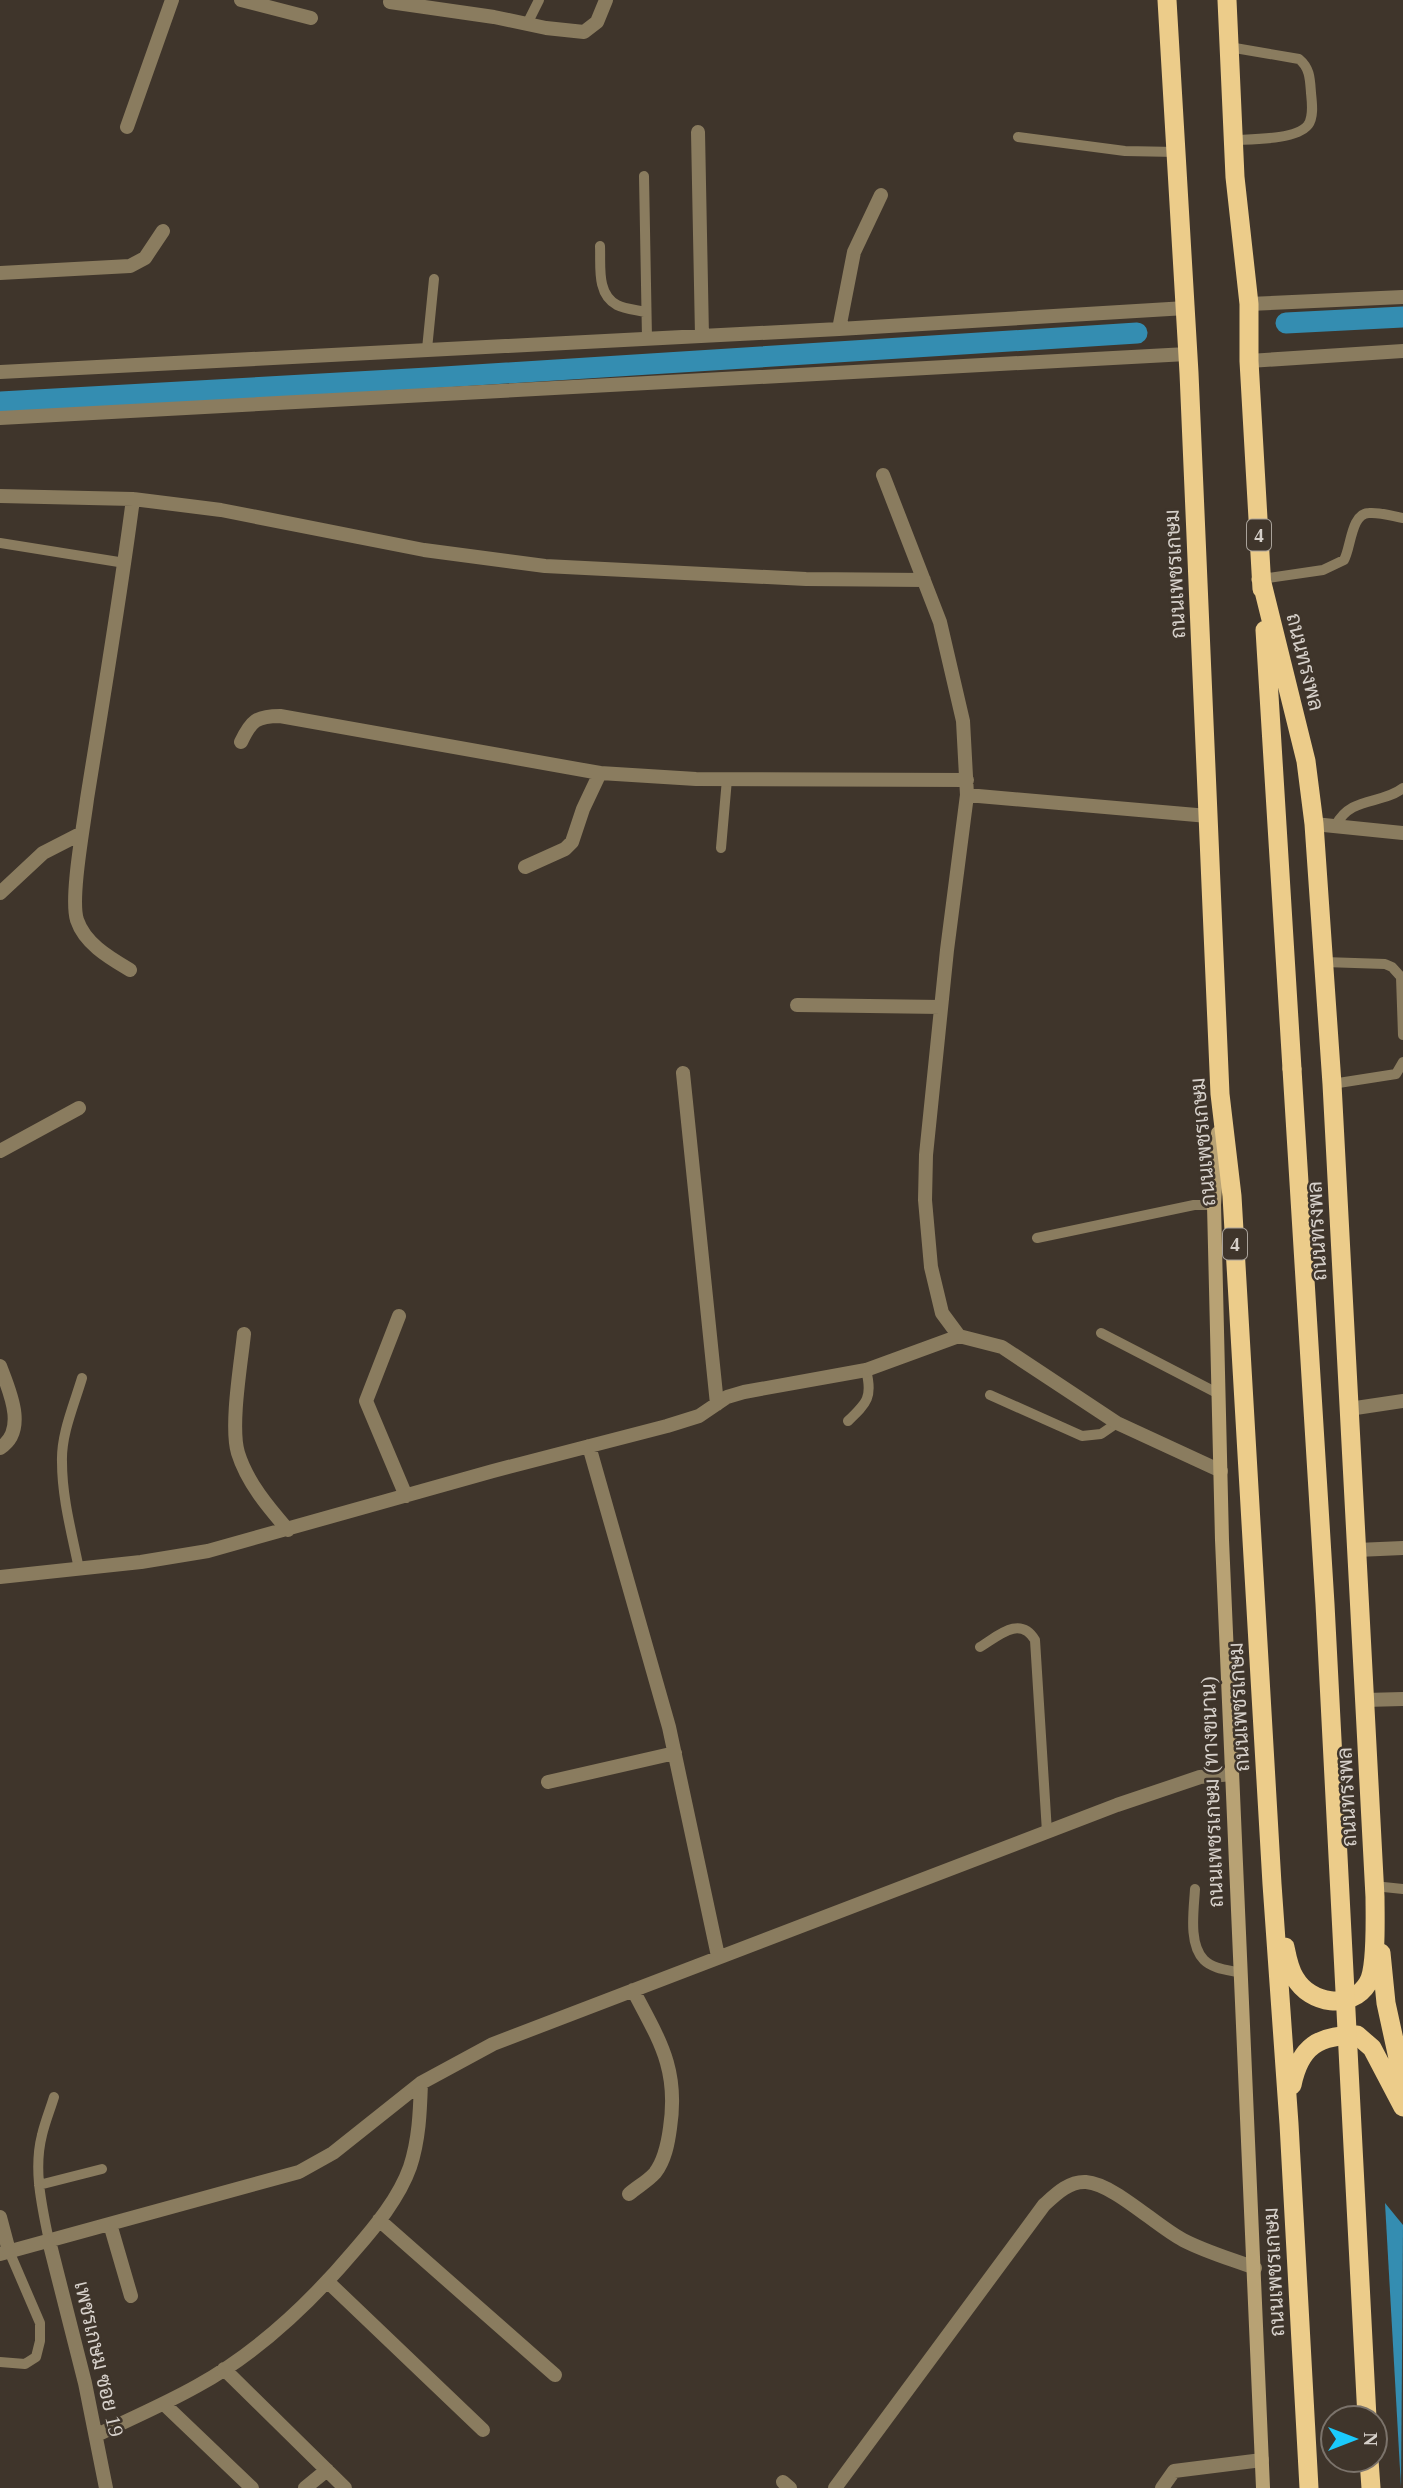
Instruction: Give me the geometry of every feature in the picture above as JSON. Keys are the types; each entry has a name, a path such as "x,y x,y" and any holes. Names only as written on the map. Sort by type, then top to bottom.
{"highway":[{"name":"ถนนเพชรเกษม","path":"1167,0 1186,308 1220,1094 1232,1196 1310,2488"},
{"name":"4","path":"1227,0 1235,177 1249,304 1249,360 1261,579 1325,1604 1366,2404"},
{"name":"ถนนทรงพล","path":"1261,579 1306,761 1314,824 1332,1084 1374,1892 1386,2003 1403,2081"},
{"path":"1272,1884 1288,1961 1296,1980 1322,2000 1338,2002 1357,1995 1369,1982 1374,1939 1374,1892"},
{"path":"1289,2124 1291,2089 1300,2059 1311,2046 1335,2035 1357,2035 1372,2048 1403,2108"}],"main road":[{"name":"ถนนเพชรเกษม (ทางขนาน)","path":"1220,1094 1214,1205 1221,1471 1263,2488"}],"street":[{"path":"127,127 172,0"},
{"path":"241,0 312,18"},
{"path":"390,2 584,32 597,22 606,0"},
{"path":"698,132 702,336"},
{"path":"839,329 855,252 881,195"},
{"path":"0,273 130,266 145,258 163,231"},
{"path":"1249,304 1403,297"},
{"path":"0,372 839,329 1186,308"},
{"path":"1249,360 1403,351"},
{"path":"0,418 1186,354"},
{"path":"883,475 940,622 962,721 967,788 926,1155 926,1224 931,1267 942,1313 959,1336"},
{"path":"0,496 133,499 221,510 424,550 545,566 806,579 924,580"},
{"path":"130,970 97,949 77,920 75,905 82,833 133,499"},
{"path":"241,742 248,727 257,719 281,716 600,774 967,788 1208,816"},
{"path":"525,867 565,849 572,842 583,809 600,774"},
{"path":"1314,824 1403,833"},
{"path":"0,893 43,853 82,833"},
{"path":"796,1005 941,1007"},
{"path":"682,1073 717,1404"},
{"path":"0,1151 79,1108"},
{"path":"399,1316 366,1401 406,1496"},
{"path":"244,1334 237,1398 237,1451 266,1504 288,1530"},
{"path":"0,1577 141,1562 208,1551 699,1416 727,1397 744,1392 866,1370 959,1336 1002,1347 1117,1423 1221,1471"},
{"path":"0,1366 15,1404 13,1425 7,1444 0,1448"},
{"path":"1349,1409 1403,1401"},
{"path":"589,1446 675,1753 718,1956"},
{"path":"1357,1550 1403,1548"},
{"path":"1365,1700 1403,1699"},
{"path":"548,1782 675,1753"},
{"path":"0,2217 5,2252 299,2172 333,2153 421,2083 493,2044 1117,1805 1200,1777 1232,1774"},
{"path":"629,2194 654,2174 667,2151 673,2111 673,2082 666,2054 633,1990"},
{"path":"97,2435 164,2404 224,2369 259,2344 328,2282 379,2220 394,2199 410,2168 418,2134 421,2083"},
{"path":"835,2488 1044,2205 1063,2188 1084,2182 1106,2187 1185,2241 1255,2268"},
{"path":"379,2220 555,2375"},
{"path":"110,2224 131,2296"},
{"name":"เพชรเกษม ซอย 19","path":"49,2241 97,2435 106,2488"},
{"path":"328,2282 483,2430"},
{"path":"224,2369 345,2488"},
{"path":"164,2404 252,2488"},
{"path":"1162,2488 1174,2471 1262,2460"},
{"path":"305,2488 327,2470"}],"lane":[{"path":"527,24 539,0"},
{"path":"1229,47 1298,59 1306,65 1310,77 1312,110 1308,125 1296,134 1234,140"},
{"path":"1018,137 1125,151 1176,152"},
{"path":"644,176 647,338"},
{"path":"600,246 601,281 605,295 617,304 645,312"},
{"path":"427,349 435,279"},
{"path":"1261,579 1323,570 1344,560 1357,520 1362,514 1403,518"},
{"path":"0,543 125,563"},
{"path":"721,848 727,779"},
{"path":"1336,825 1345,810 1383,798 1403,788"},
{"path":"1324,962 1385,964 1392,967 1401,977 1403,1035"},
{"path":"1332,1084 1396,1074 1403,1062"},
{"path":"1037,1238 1194,1205 1214,1205"},
{"path":"1101,1333 1219,1394"},
{"path":"848,1421 863,1407 868,1398 871,1387 866,1370"},
{"path":"79,1569 69,1520 62,1461 69,1420 82,1378"},
{"path":"990,1395 1082,1436 1101,1434 1117,1423"},
{"path":"980,1647 1013,1627 1022,1627 1031,1632 1035,1640 1046,1832"},
{"path":"1195,1889 1194,1932 1198,1951 1204,1960 1213,1966 1241,1973"},
{"path":"1374,1892 1403,1889"},
{"path":"49,2241 39,2185 41,2136 54,2097"},
{"path":"39,2185 102,2169"},
{"path":"0,2362 25,2364 36,2357 40,2342 40,2323 5,2252"}],"water":[{"path":"1385,2203 1403,2225 1401,2487"}],"waterway":[{"path":"1286,323 1403,317"},
{"path":"0,402 1137,333"}]}
